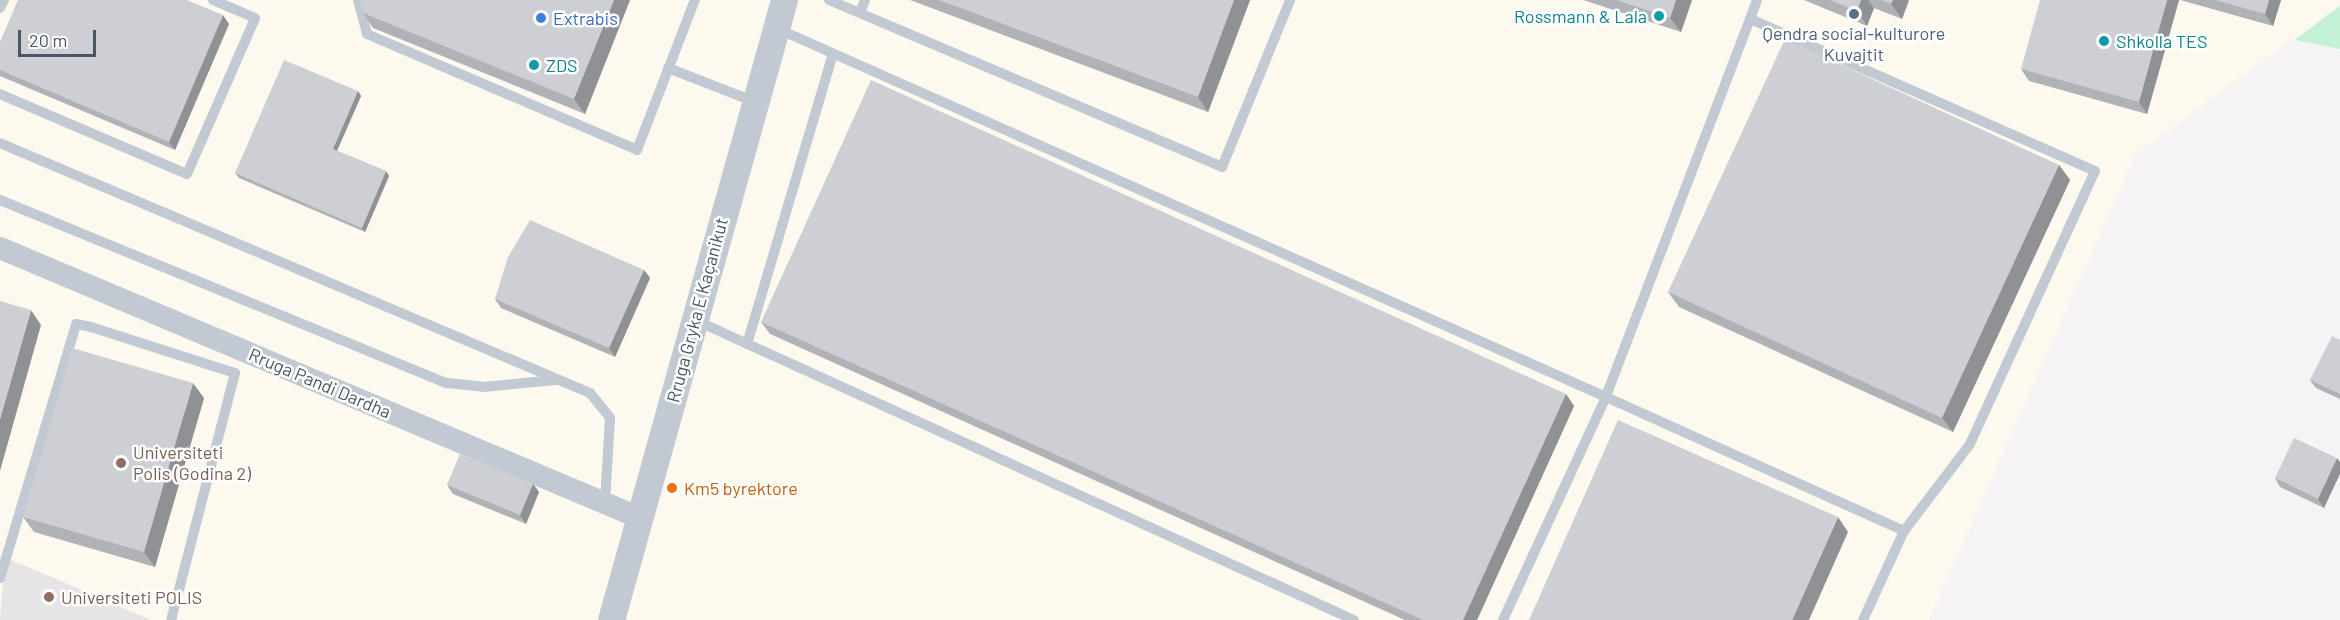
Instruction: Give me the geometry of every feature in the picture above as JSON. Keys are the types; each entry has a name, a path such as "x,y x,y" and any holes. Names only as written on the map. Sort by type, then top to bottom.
{"street":[{"name":"Rruga Gryka E Kaçanikut","path":"611,620 784,0"},
{"name":"Rruga Pandi Dardha","path":"0,248 640,518"}],"lane":[{"path":"0,8 3,0"},
{"path":"0,94 187,174 255,18 213,0"},
{"path":"358,0 367,34 637,150 695,0"},
{"path":"829,0 1222,167 1290,0"},
{"path":"860,13 865,0"},
{"path":"1503,620 1606,397 1756,0"},
{"path":"1750,19 2095,171 1970,444 1904,531 1863,620"},
{"path":"776,28 1904,531"},
{"path":"747,344 833,53"},
{"path":"668,68 756,102"},
{"path":"0,143 559,380 603,402 610,418 605,503"},
{"path":"0,200 447,383 483,387 559,380"},
{"path":"694,320 1354,620"},
{"path":"0,578 75,324 91,327 235,373 171,620"}],"shaded area":[{"path":"0,0 2340,0 2340,4 2135,155 1929,620 0,620"},
{"name":"Universiteti POLIS","path":"5,557 151,620 0,620"}],"green space":[{"path":"2340,6 2340,49 2295,40"}],"building":[{"path":"18,0 187,0 223,15 169,142 0,70 0,42"},
{"name":"ZDS","path":"360,0 614,0 574,99 363,13"},
{"path":"939,0 1234,0 1198,97"},
{"path":"1617,0 1676,0 1670,18"},
{"path":"1830,0 1861,0 1857,11"},
{"path":"1881,0 1893,0 1891,4"},
{"name":"Shkolla TES","path":"2040,0 2167,0 2139,102 2021,69"},
{"path":"2215,0 2269,0 2265,14"},
{"path":"1785,39 2059,165 1942,418 1668,292"},
{"path":"284,60 358,91 333,149 386,171 362,228 235,173"},
{"path":"871,80 1566,394 1463,620 1423,620 761,322"},
{"path":"530,220 644,270 609,348 495,299 508,257"},
{"path":"0,301 31,310 0,419"},
{"path":"2332,336 2340,340 2340,394 2310,380"},
{"path":"72,348 193,383 144,552 23,517"},
{"path":"1618,420 1838,517 1792,620 1529,620"},
{"path":"2294,438 2337,458 2318,499 2275,478"},
{"path":"460,454 533,484 520,515 447,485"}],"place":[{"name":"Qendra social-kulturore Kuvajtit","path":"1854,14"},
{"name":"Rossmann & Lala","path":"1659,16"},
{"name":"Extrabis","path":"541,18"},
{"name":"Shkolla TES","path":"2104,41"},
{"name":"ZDS","path":"534,65"},
{"name":"Universiteti Polis (Godina 2)","path":"121,463"},
{"name":"Km5 byrektore","path":"672,488"},
{"name":"Universiteti POLIS","path":"49,597"}]}
